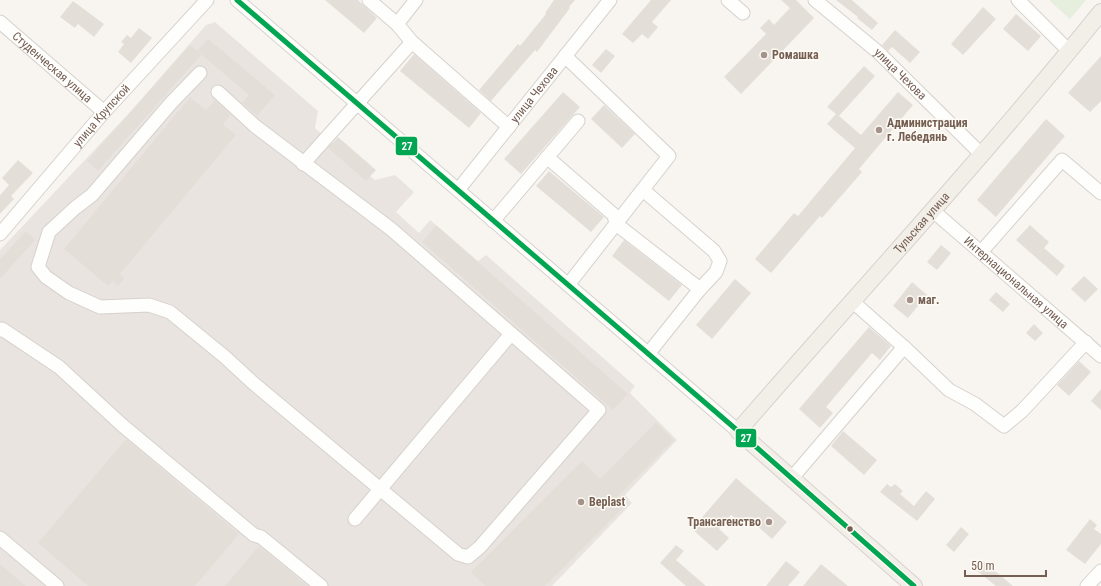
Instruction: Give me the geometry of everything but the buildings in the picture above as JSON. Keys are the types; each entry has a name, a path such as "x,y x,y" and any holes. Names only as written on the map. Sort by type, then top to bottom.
{"main road":[{"name":"Тульская улица","path":"738,431 981,154 1101,12"},
{"path":"738,431 914,586"}],"street":[{"name":"улица Крупской","path":"0,234 104,112 207,0"},
{"path":"237,0 738,431"},
{"path":"370,0 397,24 412,42 509,127"},
{"path":"397,24 416,0"},
{"name":"улица Чехова","path":"458,190 610,0"},
{"path":"728,0 743,13"},
{"name":"улица Чехова","path":"815,0 878,52 981,154"},
{"path":"1018,0 1069,51"},
{"name":"Студенческая улица","path":"0,22 104,112"},
{"path":"303,164 412,42"},
{"path":"565,56 669,156 568,285"},
{"path":"200,73 171,103 92,195 75,208 49,232 38,268 46,277 69,293 100,307 149,305 170,312 458,554 468,557 480,547 599,410 391,229 303,164 255,126 218,92"},
{"path":"493,221 578,121"},
{"path":"547,158 614,214 616,224 700,289"},
{"path":"981,252 1062,160 1101,193"},
{"path":"643,190 714,251 720,261 716,272 700,289 648,354"},
{"name":"Интернациональная улица","path":"932,210 1101,356"},
{"path":"852,301 904,347 949,390 975,404 1004,426 1022,411 1086,342"},
{"path":"0,330 2,329 59,367 122,425 254,535 261,536 321,586"},
{"path":"355,519 511,334"},
{"path":"791,479 904,347"},
{"path":"0,538 57,586"},
{"path":"1087,586 1101,571"}],"shaded area":[{"name":"Beplast","path":"215,22 318,111 315,128 375,180 395,175 414,192 396,212 419,233 430,220 478,261 486,255 635,386 630,393 677,440 625,495 632,503 552,586 0,586 0,250 131,111 206,25"}],"green space":[{"path":"1049,0 1086,0 1070,19"}],"transit line":[{"name":"27","path":"237,0 738,431 914,586"}],"place":[{"name":"Ромашка","path":"764,55"},
{"name":"Администрация г. Лебедянь","path":"879,130"},
{"name":"маг.","path":"910,300"},
{"name":"Beplast","path":"581,502"},
{"name":"Трансагенство","path":"769,522"}]}
